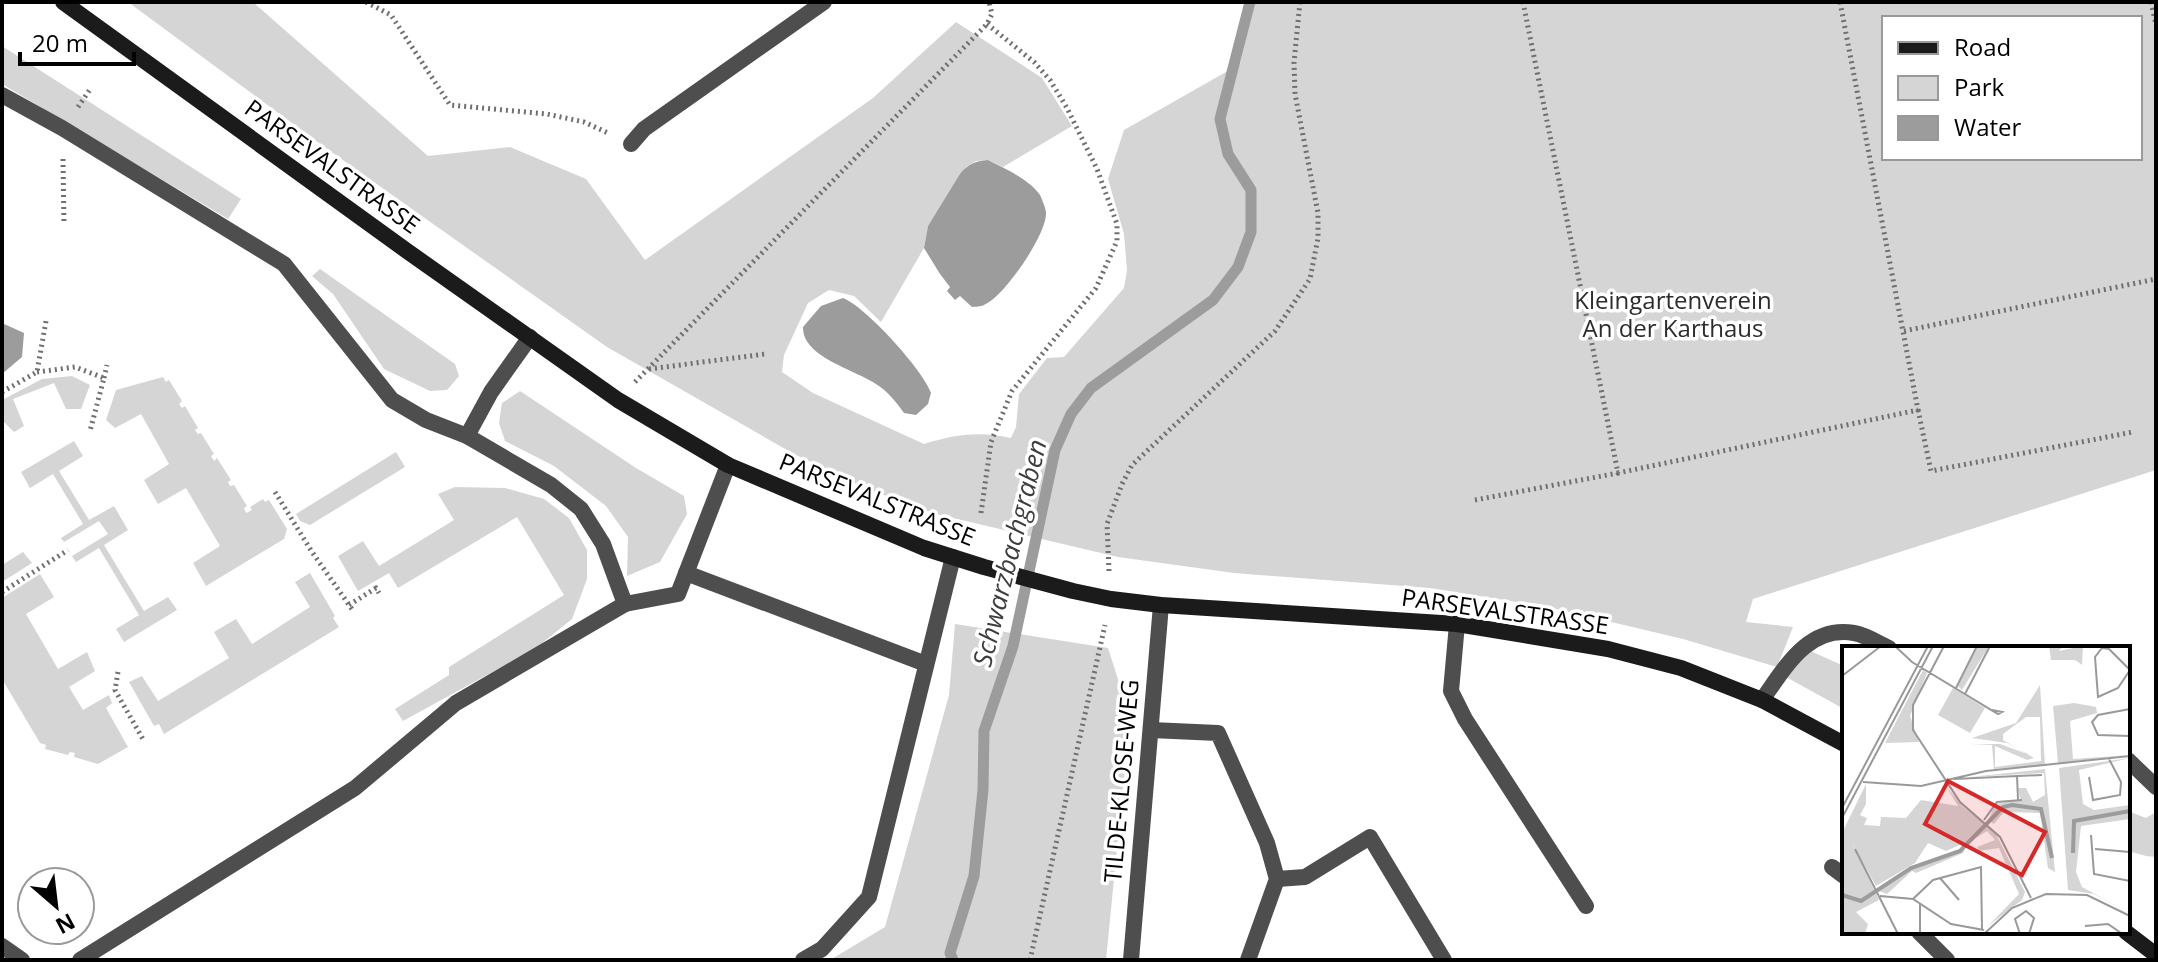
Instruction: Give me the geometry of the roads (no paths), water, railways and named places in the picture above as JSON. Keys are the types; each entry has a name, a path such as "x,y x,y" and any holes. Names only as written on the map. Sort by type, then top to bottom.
{"street":[{"name":"PARSEVALSTRASSE","path":"63,2 618,400 728,465 924,548 984,567 1111,599 1457,624 1608,649 1681,668 1762,700 1842,743"},
{"path":"631,144 644,129 824,2"},
{"path":"2,95 62,128 284,264 392,400 426,420 467,436 551,485 581,509 603,544 625,604"},
{"path":"467,436 491,392 530,337"},
{"path":"80,960 355,788 456,703 625,604 678,594 728,465"},
{"path":"803,960 822,949 869,897 953,557"},
{"path":"686,573 926,664"},
{"name":"TILDE-KLOSE-WEG","path":"1131,960 1161,605"},
{"path":"1457,624 1451,691 1465,719 1586,906"},
{"path":"1762,700 1795,655 1810,641 1833,632 1856,633 1885,646"},
{"path":"1151,730 1218,733 1267,843 1277,879 1248,960"},
{"path":"2130,762 2156,787"},
{"path":"1277,879 1305,877 1370,837 1444,960"},
{"path":"1921,934 1947,960"},
{"path":"2128,934 2153,955"},
{"path":"2,946 22,960"}],"water":[{"path":"988,160 1030,184 1040,195 1046,213 1040,235 1013,278 992,300 972,307 960,296 955,300 947,291 950,287 924,248 928,226 960,174 972,164"},
{"path":"843,298 879,326 926,383 931,393 928,404 916,415 904,413 883,389 821,355 805,338 803,327 821,306"},
{"path":"2,323 24,333 22,357 2,374 4,352"}],"waterway":[{"name":"Schwarzbachgraben","path":"953,960 950,953 974,876 983,790 984,731 1013,646 1055,450 1071,414 1091,388 1213,300 1238,267 1251,232 1251,190 1228,154 1220,119 1250,2"}],"park label":[{"name":"Kleingartenverein An der Karthaus","path":"1673,315"}]}
